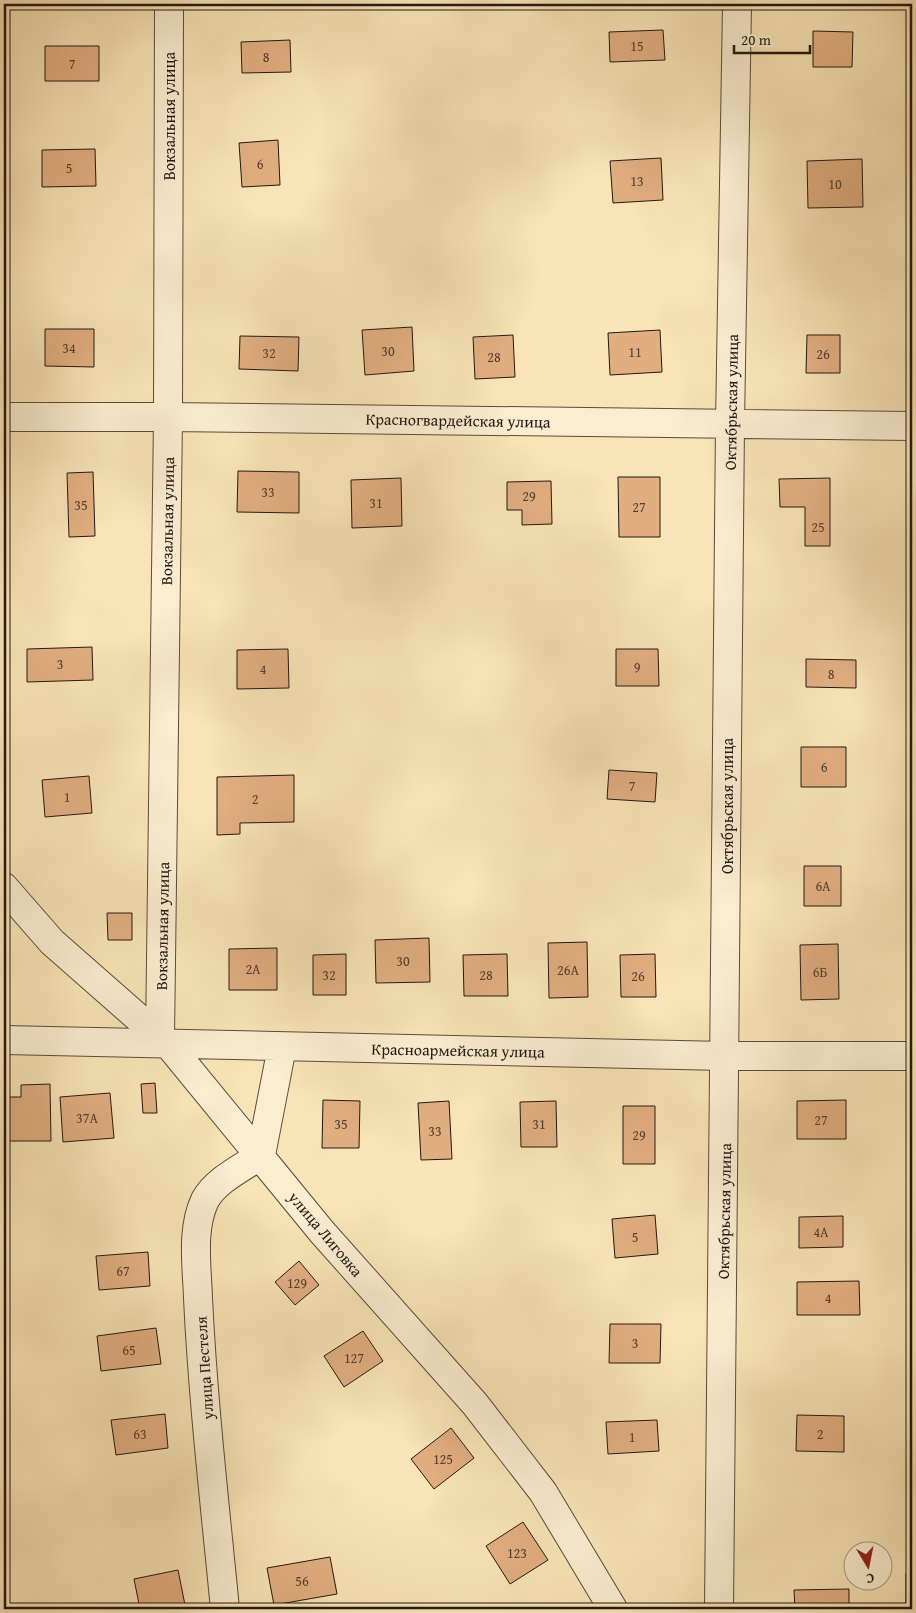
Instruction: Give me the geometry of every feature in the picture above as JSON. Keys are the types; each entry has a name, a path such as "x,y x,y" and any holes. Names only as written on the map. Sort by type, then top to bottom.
{"street":[{"name":"Вокзальная улица","path":"164,1041 169,4"},
{"name":"Октябрьская улица","path":"719,1609 730,424 737,4"},
{"name":"Красногвардейская улица","path":"4,417 168,417 912,426"},
{"name":"улица Лиговка","path":"4,887 52,942 164,1041 261,1155 322,1232 423,1343 519,1458 543,1492 613,1609"},
{"name":"Красноармейская улица","path":"4,1040 164,1041 282,1047 725,1056 912,1056"},
{"path":"261,1155 282,1047"},
{"name":"улица Пестеля","path":"225,1609 200,1340 196,1248 199,1218 206,1200 218,1184 261,1155"}],"building":[{"path":"663,30 665,60 610,62 609,32"},
{"path":"813,31 853,32 852,67 813,67"},
{"path":"290,40 291,72 242,73 241,42"},
{"path":"45,46 99,46 99,81 45,81"},
{"path":"278,140 280,185 242,187 239,143"},
{"path":"95,149 96,186 42,187 42,150"},
{"path":"661,158 663,200 613,203 610,161"},
{"path":"862,159 863,207 808,208 807,161"},
{"path":"412,327 414,371 365,375 362,330"},
{"path":"45,329 94,329 94,367 45,366"},
{"path":"660,330 662,372 610,375 608,333"},
{"path":"513,335 515,377 475,379 473,337"},
{"path":"807,335 840,335 840,373 806,373"},
{"path":"240,336 299,337 298,371 239,369"},
{"path":"238,471 299,472 299,513 237,512"},
{"path":"93,472 95,536 69,537 67,473"},
{"path":"618,477 660,477 660,537 619,537"},
{"path":"401,478 402,526 352,528 351,480"},
{"path":"830,478 830,546 805,546 805,507 780,507 779,479"},
{"path":"551,481 552,524 522,525 522,510 507,510 507,482"},
{"path":"92,647 93,680 27,682 27,649"},
{"path":"288,649 289,688 237,689 237,650"},
{"path":"616,649 658,649 659,686 616,686"},
{"path":"806,659 856,660 856,688 806,687"},
{"path":"801,747 846,747 846,787 801,787"},
{"path":"609,770 657,773 655,802 607,799"},
{"path":"294,775 294,822 240,823 240,834 217,835 217,777"},
{"path":"89,776 92,813 45,817 42,780"},
{"path":"804,866 841,866 841,906 804,906"},
{"path":"107,913 132,913 132,940 108,940"},
{"path":"429,938 430,982 376,983 375,940"},
{"path":"587,942 588,997 549,998 548,943"},
{"path":"838,944 839,999 801,1000 800,945"},
{"path":"277,948 277,990 229,990 229,949"},
{"path":"346,954 346,995 313,995 313,955"},
{"path":"507,954 508,996 464,996 463,955"},
{"path":"655,954 656,997 621,997 620,955"},
{"path":"155,1083 157,1113 143,1113 141,1084"},
{"path":"50,1084 51,1141 9,1141 8,1097 21,1097 21,1085"},
{"path":"110,1093 114,1138 63,1142 60,1097"},
{"path":"323,1100 360,1101 359,1148 322,1148"},
{"path":"846,1100 846,1139 797,1139 797,1101"},
{"path":"449,1101 452,1159 421,1160 418,1103"},
{"path":"556,1101 557,1147 521,1147 520,1102"},
{"path":"623,1106 655,1106 655,1164 623,1164"},
{"path":"655,1215 658,1254 615,1258 612,1219"},
{"path":"843,1216 843,1247 799,1248 799,1217"},
{"path":"148,1252 150,1286 99,1290 96,1256"},
{"path":"299,1261 319,1285 295,1305 275,1282"},
{"path":"859,1281 860,1315 797,1315 797,1282"},
{"path":"610,1324 661,1324 660,1363 609,1363"},
{"path":"156,1328 161,1364 101,1371 97,1336"},
{"path":"363,1331 383,1361 344,1387 324,1356"},
{"path":"165,1414 168,1448 116,1455 111,1420"},
{"path":"797,1415 844,1416 844,1452 796,1451"},
{"path":"657,1420 659,1451 608,1454 606,1422"},
{"path":"451,1428 474,1458 434,1489 411,1459"},
{"path":"523,1522 548,1560 510,1584 486,1546"},
{"path":"330,1557 337,1594 274,1605 267,1568"},
{"path":"178,1570 185,1605 162,1609 140,1609 134,1579"},
{"path":"906,1573 912,1573 912,1609 906,1609"},
{"path":"794,1590 849,1590 849,1609 795,1609"}]}
